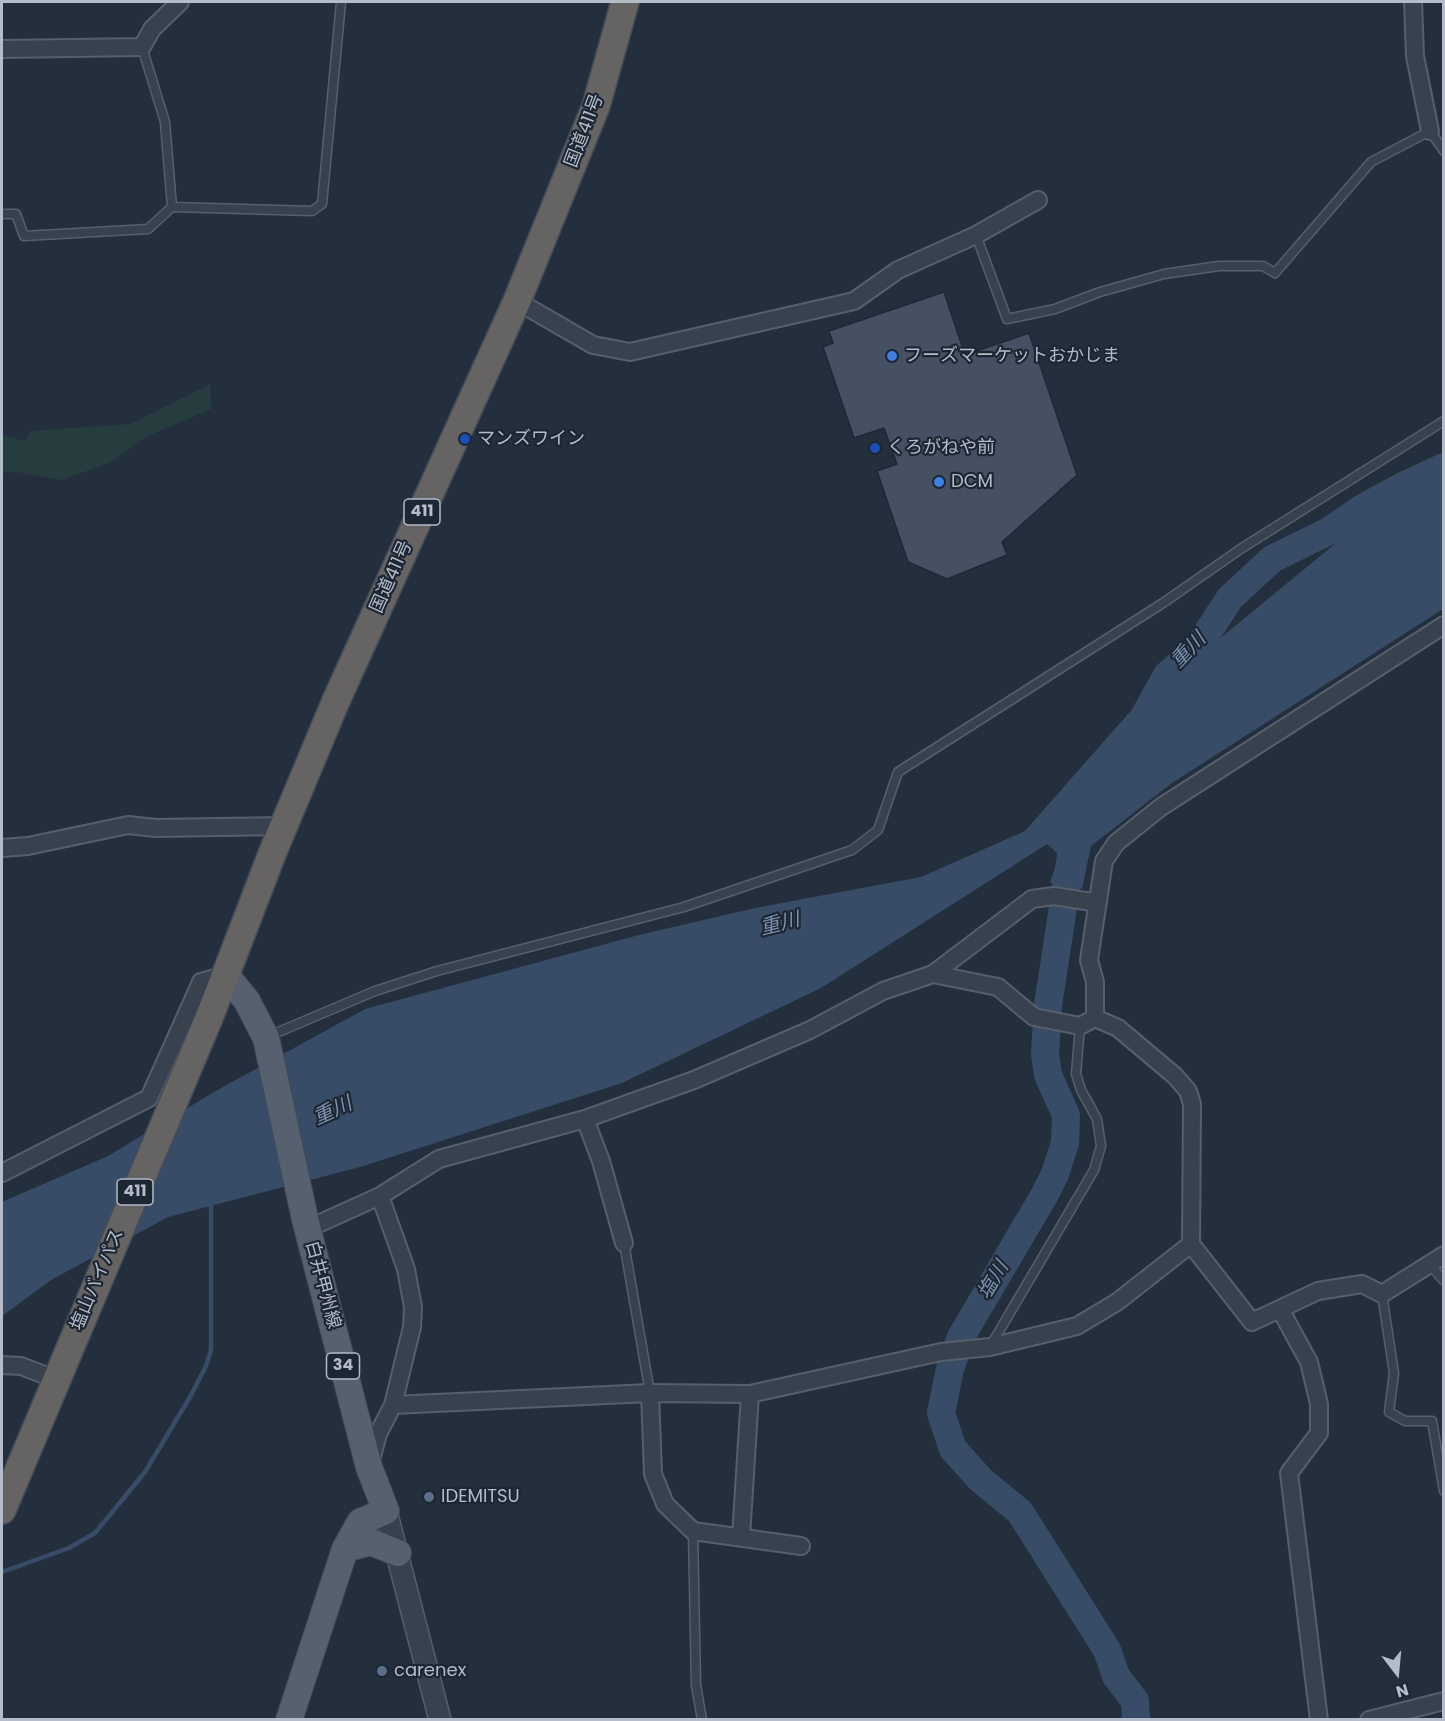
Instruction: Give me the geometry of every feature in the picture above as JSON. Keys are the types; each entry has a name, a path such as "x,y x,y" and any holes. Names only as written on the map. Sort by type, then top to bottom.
{"highway":[{"name":"国道411号","path":"209,1018 335,703 517,301 596,106 624,2"},
{"name":"塩山バイパス","path":"2,1510 209,1018"}],"main road":[{"name":"白井甲州線","path":"226,975 248,1001 266,1038 306,1224 369,1467 386,1511"},
{"path":"289,1719 345,1549 360,1522 386,1511"},
{"path":"345,1549 371,1542 398,1553"}],"street":[{"path":"2,49 142,47 152,29 180,2"},
{"path":"1413,2 1415,56 1430,131"},
{"path":"517,301 593,345 630,352 854,301 898,270 976,235 1038,200"},
{"path":"1095,1018 1095,982 1089,960 1104,861 1116,843 1161,807 1443,625"},
{"path":"2,848 28,846 128,825 156,828 284,826"},
{"path":"306,1224 380,1196 439,1159 585,1119 694,1080 810,1029 883,991 933,974 1032,899 1054,896 1098,903"},
{"path":"933,974 998,987 1034,1017 1080,1026 1095,1018"},
{"path":"2,1173 149,1098 201,982 226,975"},
{"path":"1095,1018 1118,1028 1175,1076 1188,1091 1192,1104 1191,1244 1252,1322 1318,1291 1362,1284 1382,1294 1437,1260"},
{"path":"585,1119 601,1161 624,1243"},
{"path":"369,1467 378,1434 393,1405 412,1327 413,1307 406,1269 380,1196"},
{"path":"393,1405 650,1394 750,1394 941,1352 990,1347 1077,1326 1117,1302 1191,1244"},
{"path":"1280,1309 1309,1362 1319,1404 1319,1433 1289,1473 1319,1719"},
{"path":"2,1365 59,1372"},
{"path":"650,1394 653,1474 665,1503 693,1531 801,1546"},
{"path":"741,1537 750,1394"},
{"path":"386,1511 440,1719"},
{"path":"1380,1719 1443,1701"}],"lane":[{"path":"2,214 16,214 24,236 148,229 172,207 312,211 322,204 341,2"},
{"path":"142,47 165,122 172,207"},
{"path":"976,235 1007,318 1055,309 1100,292 1164,274 1219,266 1263,266 1275,273 1371,162 1430,131 1443,151"},
{"path":"266,1038 375,991 437,971 684,907 852,850 878,830 898,772 1163,603 1242,548 1443,422"},
{"path":"990,1347 1095,1170 1101,1146 1097,1119 1081,1090 1076,1074 1080,1026"},
{"path":"624,1243 650,1394"},
{"path":"1437,1260 1443,1281"},
{"path":"1382,1294 1394,1373 1389,1412 1405,1421 1432,1421 1443,1491"},
{"path":"693,1531 696,1685 702,1719"}],"green space":[{"path":"210,384 211,409 146,437 111,462 62,480 16,472 2,473 2,435 25,441 30,431 130,424"}],"water":[{"path":"1443,455 1443,609 1172,783 1091,846 1082,889 1050,883 1059,855 1047,844 821,988 622,1083 360,1167 168,1217 51,1280 2,1316 2,1202 108,1156 214,1092 365,1009 639,935 755,908 921,877 1025,831 1128,714"}],"building":[{"path":"944,292 965,355 1029,333 1077,475 1002,542 1007,555 947,579 908,562 877,471 897,464 884,428 854,438 823,347 833,343 829,331"}],"waterway":[{"name":"重川","path":"1141,722 1167,675 1196,650 1230,598 1272,559 1329,531 1364,507 1403,486 1444,467"},
{"name":"塩川","path":"1072,849 1048,1005 1045,1053 1048,1075 1066,1115 1065,1143 1055,1174 1045,1194 961,1337 950,1369 941,1413 953,1449 981,1480 1020,1512 1107,1650 1116,1676 1135,1701 1136,1720"},
{"path":"2,1572 69,1548 95,1533 145,1472 190,1397 206,1366 211,1350 211,1201"}],"place":[{"name":"フーズマーケットおかじま","path":"892,356"},
{"name":"マンズワイン","path":"465,439"},
{"name":"くろがねや前","path":"875,448"},
{"name":"DCM","path":"939,482"},
{"name":"IDEMITSU","path":"429,1497"},
{"name":"carenex","path":"382,1671"}]}
